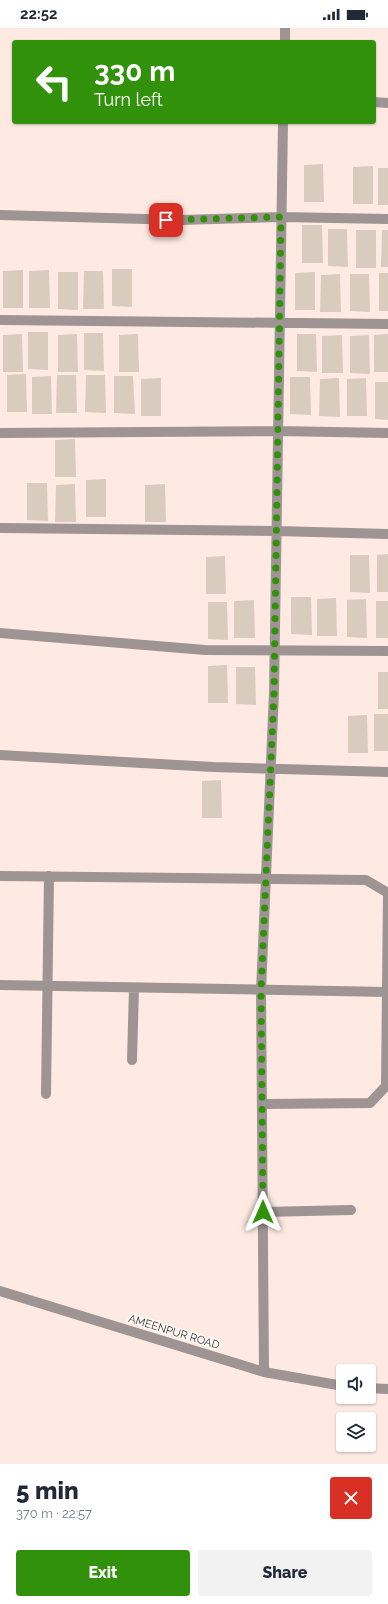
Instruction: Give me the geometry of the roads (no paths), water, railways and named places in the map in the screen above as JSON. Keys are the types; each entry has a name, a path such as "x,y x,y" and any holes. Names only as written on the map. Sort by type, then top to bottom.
{"street":[{"path":"285,28 285,40"},
{"path":"376,102 388,103"},
{"path":"264,1372 261,991 274,651 283,124"},
{"path":"0,215 181,220 281,217 388,219"},
{"path":"0,320 388,324"},
{"path":"0,433 277,431 388,433"},
{"path":"0,528 276,531 388,534"},
{"path":"0,633 205,650 388,651"},
{"path":"0,755 213,767 388,772"},
{"path":"0,876 366,880 388,893 386,1086 370,1103 262,1104"},
{"path":"46,1094 50,876"},
{"path":"0,985 261,991 387,992"},
{"path":"132,1060 134,988"},
{"path":"263,1212 351,1210"},
{"name":"AMEENPUR ROAD","path":"0,1291 264,1372 336,1385"},
{"path":"376,1388 388,1389"}]}
